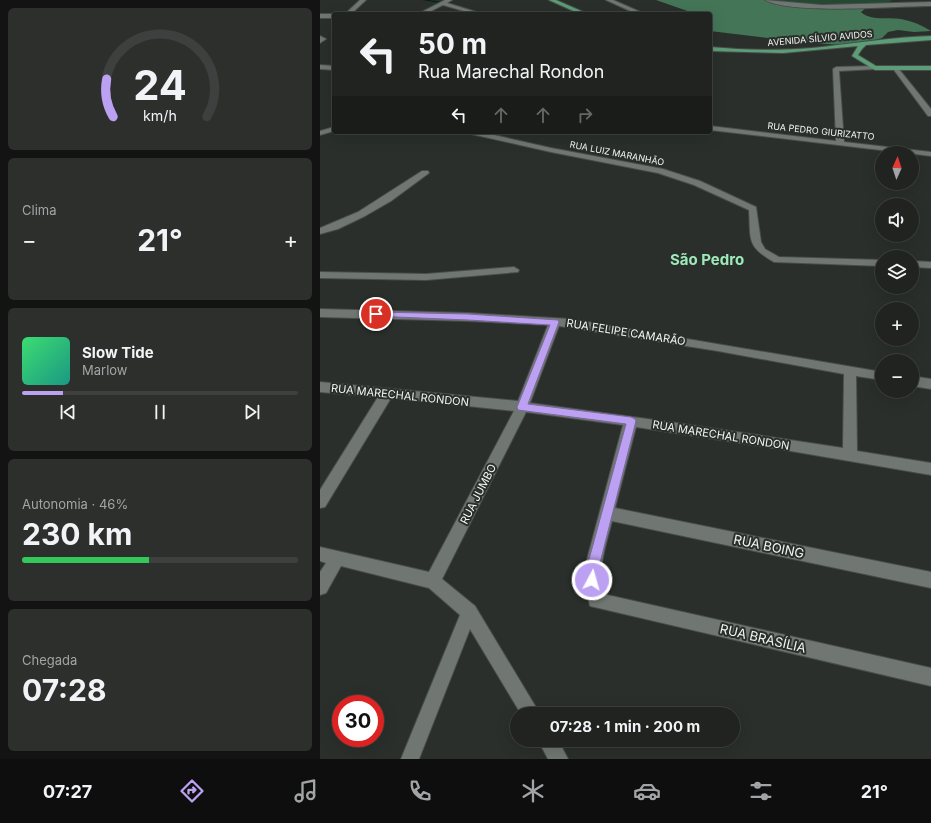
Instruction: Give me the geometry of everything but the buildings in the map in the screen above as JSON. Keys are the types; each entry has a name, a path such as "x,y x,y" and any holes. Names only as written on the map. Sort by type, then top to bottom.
{"main road":[{"path":"552,0 580,12"},
{"name":"AVENIDA SÍLVIO AVIDOS","path":"712,49 777,52 931,38"},
{"path":"849,54 864,44"},
{"path":"826,48 849,54 875,68 931,68"}],"street":[{"path":"350,12 363,0"},
{"path":"425,12 449,0"},
{"path":"609,0 637,12"},
{"path":"768,0 802,6 833,8 931,4"},
{"path":"802,6 841,3 855,0"},
{"path":"442,3 473,12"},
{"path":"320,16 332,16"},
{"path":"320,67 332,68"},
{"path":"840,143 836,69 875,68"},
{"path":"896,69 931,114"},
{"name":"RUA PEDRO GIURIZATTO","path":"712,128 931,154"},
{"path":"320,133 332,130"},
{"name":"RUA LUIZ MARANHÃO","path":"480,134 551,150 660,171 697,183 753,209 756,242 762,251 777,260 875,263"},
{"path":"320,231 349,221 378,205 425,173"},
{"path":"919,264 931,264"},
{"path":"320,275 426,277 514,270"},
{"name":"RUA FELIPE CAMARÃO","path":"320,312 468,317 555,322 710,345 875,375"},
{"name":"RUA JUMBO","path":"433,581 522,407 555,322"},
{"path":"850,371 850,455"},
{"path":"919,382 931,384"},
{"name":"RUA MARECHAL RONDON","path":"320,387 522,407 631,421 931,469"},
{"path":"320,502 387,394"},
{"path":"606,513 631,421"},
{"name":"RUA BOING","path":"606,513 931,580"},
{"name":"RUA BRASÍLIA","path":"606,513 594,563 592,580 596,600 931,677"},
{"path":"320,554 433,581 468,612 527,707"},
{"path":"320,587 337,558"},
{"path":"410,759 468,612"},
{"path":"551,747 559,759"}],"green space":[{"path":"656,0 771,0 780,2 866,8 861,12 869,17 896,18 905,20 913,22 931,31 914,32 898,30 888,32 882,38 861,44 840,45 800,42 712,31 712,12 690,12"},
{"path":"771,0 892,0 884,4 870,7 834,7 796,4"}],"waterway":[{"path":"423,0 441,2"}],"district":[{"name":"São Pedro","path":"707,259"}],"route":[{"path":"376,314 555,322 522,407 631,421 606,513 594,563 592,580"}]}
